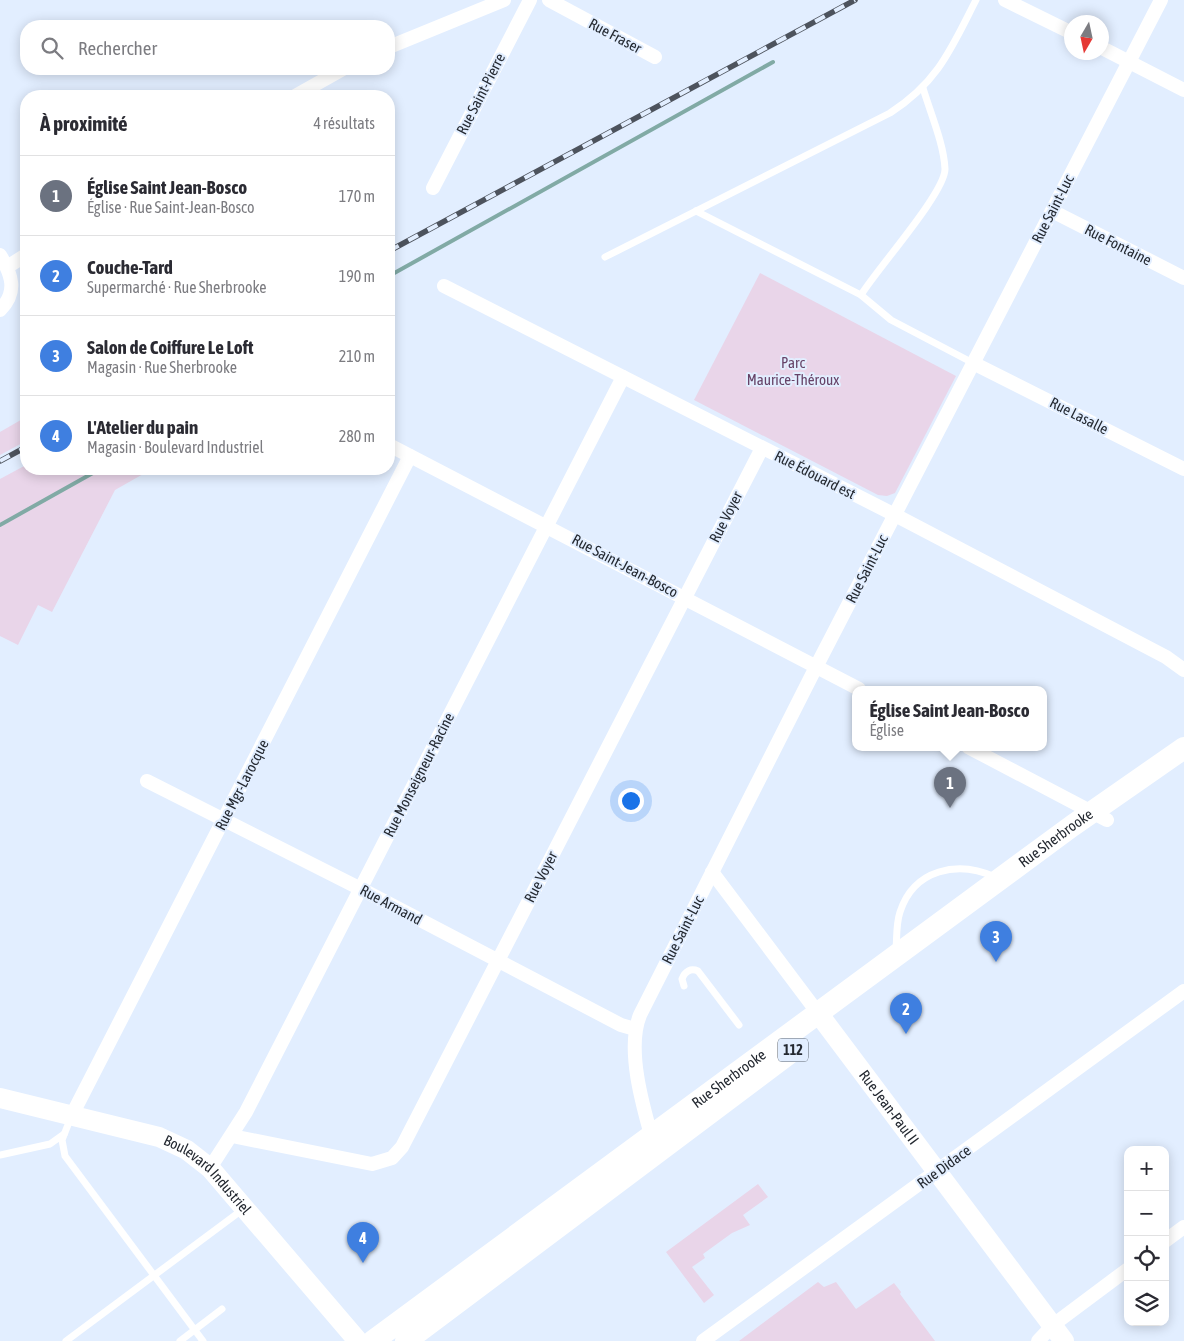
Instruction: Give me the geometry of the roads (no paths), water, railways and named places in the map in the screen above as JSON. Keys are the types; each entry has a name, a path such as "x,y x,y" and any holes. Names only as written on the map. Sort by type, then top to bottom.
{"main road":[{"name":"Rue Sherbrooke","path":"373,1341 653,1144 1099,816 1184,748"},
{"name":"Rue Sherbrooke","path":"822,1019 895,956 999,880 1184,763"},
{"name":"Rue Sherbrooke","path":"406,1341 653,1144"}],"street":[{"path":"395,44 504,0"},
{"name":"Rue Saint-Pierre","path":"433,188 530,0"},
{"name":"Rue Fraser","path":"549,0 655,57"},
{"path":"1004,0 1064,29"},
{"name":"Rue Saint-Luc","path":"653,1144 634,1054 635,1029 643,1008 816,667 1161,0"},
{"path":"1109,52 1184,90"},
{"path":"306,90 332,75"},
{"name":"Rue Fontaine","path":"1052,211 1184,278"},
{"path":"0,310 11,291 11,276 3,261 20,257"},
{"name":"Rue Édouard est","path":"444,286 895,515 1166,657 1184,670"},
{"name":"Rue Lasalle","path":"973,363 1184,469"},
{"name":"Rue Monseigneur-Racine","path":"210,1168 232,1136 362,889 623,377"},
{"name":"Rue Saint-Jean-Bosco","path":"395,448 685,597 853,686"},
{"name":"Rue Voyer","path":"232,1136 361,1163 379,1164 392,1158 408,1136 762,448"},
{"name":"Rue Mgr-Larocque","path":"72,1115 410,456"},
{"path":"976,751 1099,816"},
{"name":"Rue Armand","path":"146,781 362,889 622,1025 635,1029"},
{"name":"Rue Jean-Paul II","path":"712,872 1059,1333"},
{"name":"Rue Didace","path":"703,1341 1184,991"},
{"name":"Boulevard Industriel","path":"0,1098 169,1141 192,1153 210,1168 358,1341"},
{"path":"1169,1238 1184,1227"},
{"path":"1038,1341 1059,1333 1124,1273"}],"lane":[{"path":"605,257 890,113 924,88 949,54 976,0"},
{"path":"861,295 873,276 897,248 943,178 943,158 924,88"},
{"path":"696,211 861,295 898,324 973,363"},
{"path":"895,956 900,912 908,895 921,882 937,872 955,868 974,869 999,880"},
{"path":"684,986 682,979 686,972 691,970 698,971 739,1025"},
{"path":"72,1115 64,1134 62,1145 65,1156 203,1341"},
{"path":"0,1155 50,1144 64,1134"},
{"path":"66,1341 244,1208"},
{"path":"180,1341 222,1309"}],"waterway":[{"path":"395,273 773,62"},
{"path":"0,525 89,475"}],"railway":[{"path":"395,248 855,0"},
{"path":"0,461 20,450"}],"place":[{"name":"Église Saint Jean-Bosco","path":"950,808"},
{"name":"Salon de Coiffure Le Loft","path":"996,962"},
{"name":"Couche-Tard","path":"906,1034"},
{"name":"L'Atelier du pain","path":"363,1263"}],"park label":[{"name":"Parc Maurice-Théroux","path":"793,372"}]}
